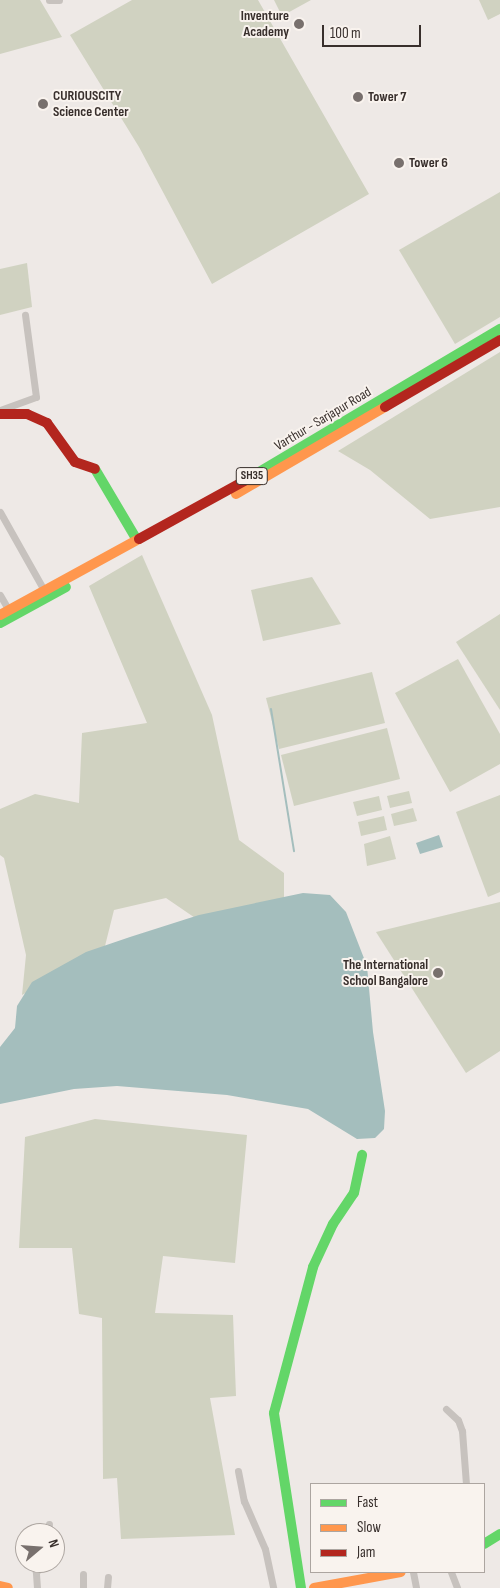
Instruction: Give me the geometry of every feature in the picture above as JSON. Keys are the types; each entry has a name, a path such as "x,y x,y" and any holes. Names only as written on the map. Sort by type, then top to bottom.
{"main road":[{"name":"Varthur - Sarjapur Road","path":"0,623 7,614 44,590 314,441 500,329"},
{"name":"Varthur - Sarjapur Road","path":"7,614 319,448 500,340"},
{"path":"0,414 26,414 47,423 75,462 95,469 136,540"},
{"path":"301,1588 274,1413 313,1267 333,1224 354,1192 362,1155"},
{"path":"485,1543 500,1534"},
{"path":"314,1588 396,1573"},
{"path":"0,1586 8,1588"}],"street":[{"path":"0,410 36,397 25,315"},
{"path":"0,512 44,590"},
{"path":"0,595 7,614"},
{"path":"446,1409 458,1420 462,1432 466,1483"},
{"path":"238,1471 244,1501 265,1549 273,1588"},
{"path":"36,1573 37,1588"},
{"path":"413,1573 416,1588"},
{"path":"451,1573 457,1588"},
{"path":"83,1574 83,1588"},
{"path":"107,1588 108,1577"}],"green space":[{"path":"0,0 40,0 62,37 0,54"},
{"path":"132,0 258,0 369,194 212,284 139,147 70,35"},
{"path":"274,0 311,0 282,16"},
{"path":"479,0 500,0 500,14 488,20"},
{"path":"500,192 500,317 455,344 399,250"},
{"path":"27,263 32,307 0,315 0,269"},
{"path":"500,352 500,507 430,519 370,470 338,451"},
{"path":"142,555 212,715 239,840 284,873 284,908 220,935 166,898 114,910 104,950 22,995 26,955 4,858 0,855 0,809 35,794 79,803 82,733 147,723 89,586"},
{"path":"312,577 341,624 263,641 251,590"},
{"path":"500,614 500,710 456,642"},
{"path":"458,659 500,734 500,764 450,792 395,693"},
{"path":"372,672 385,723 279,749 266,698"},
{"path":"387,728 400,779 294,806 281,755"},
{"path":"409,791 412,803 390,808 387,796"},
{"path":"500,795 500,892 488,897 456,812"},
{"path":"379,796 382,810 357,816 353,802"},
{"path":"413,808 417,821 394,826 391,814"},
{"path":"384,816 387,830 361,836 358,822"},
{"path":"390,836 396,859 367,866 364,844"},
{"path":"500,902 500,1051 466,1073 376,932"},
{"path":"95,1119 247,1135 235,1263 163,1256 155,1313 233,1315 236,1396 210,1398 235,1535 121,1539 117,1478 103,1479 102,1318 79,1314 72,1248 19,1248 25,1137"}],"water":[{"path":"439,835 443,847 420,854 416,843"},
{"path":"303,893 330,895 346,912 367,966 373,1032 385,1111 384,1129 375,1138 357,1139 308,1109 227,1095 117,1086 74,1089 0,1104 0,1047 15,1028 17,1006 32,982 86,952 130,937 199,915"}],"waterway":[{"path":"271,709 294,851"}],"traffic: fast":[{"path":"244,481 500,329"},
{"path":"95,469 137,540"},
{"path":"0,623 66,587"},
{"path":"301,1588 274,1413 313,1267 333,1224 354,1193 362,1155"},
{"path":"485,1543 500,1534"}],"traffic: slow":[{"path":"236,494 385,407"},
{"path":"0,615 139,539"},
{"path":"314,1588 396,1573"},
{"path":"0,1586 8,1588"}],"traffic: jam":[{"path":"385,407 500,340"},
{"path":"0,414 27,414 47,423 75,462 95,469"},
{"path":"139,539 244,481"}],"place":[{"name":"Inventure Academy","path":"299,24"},
{"name":"Tower 7","path":"358,97"},
{"name":"CURIOUSCITY Science Center","path":"43,104"},
{"name":"Tower 6","path":"399,163"},
{"name":"The International School Bangalore","path":"438,973"}]}
